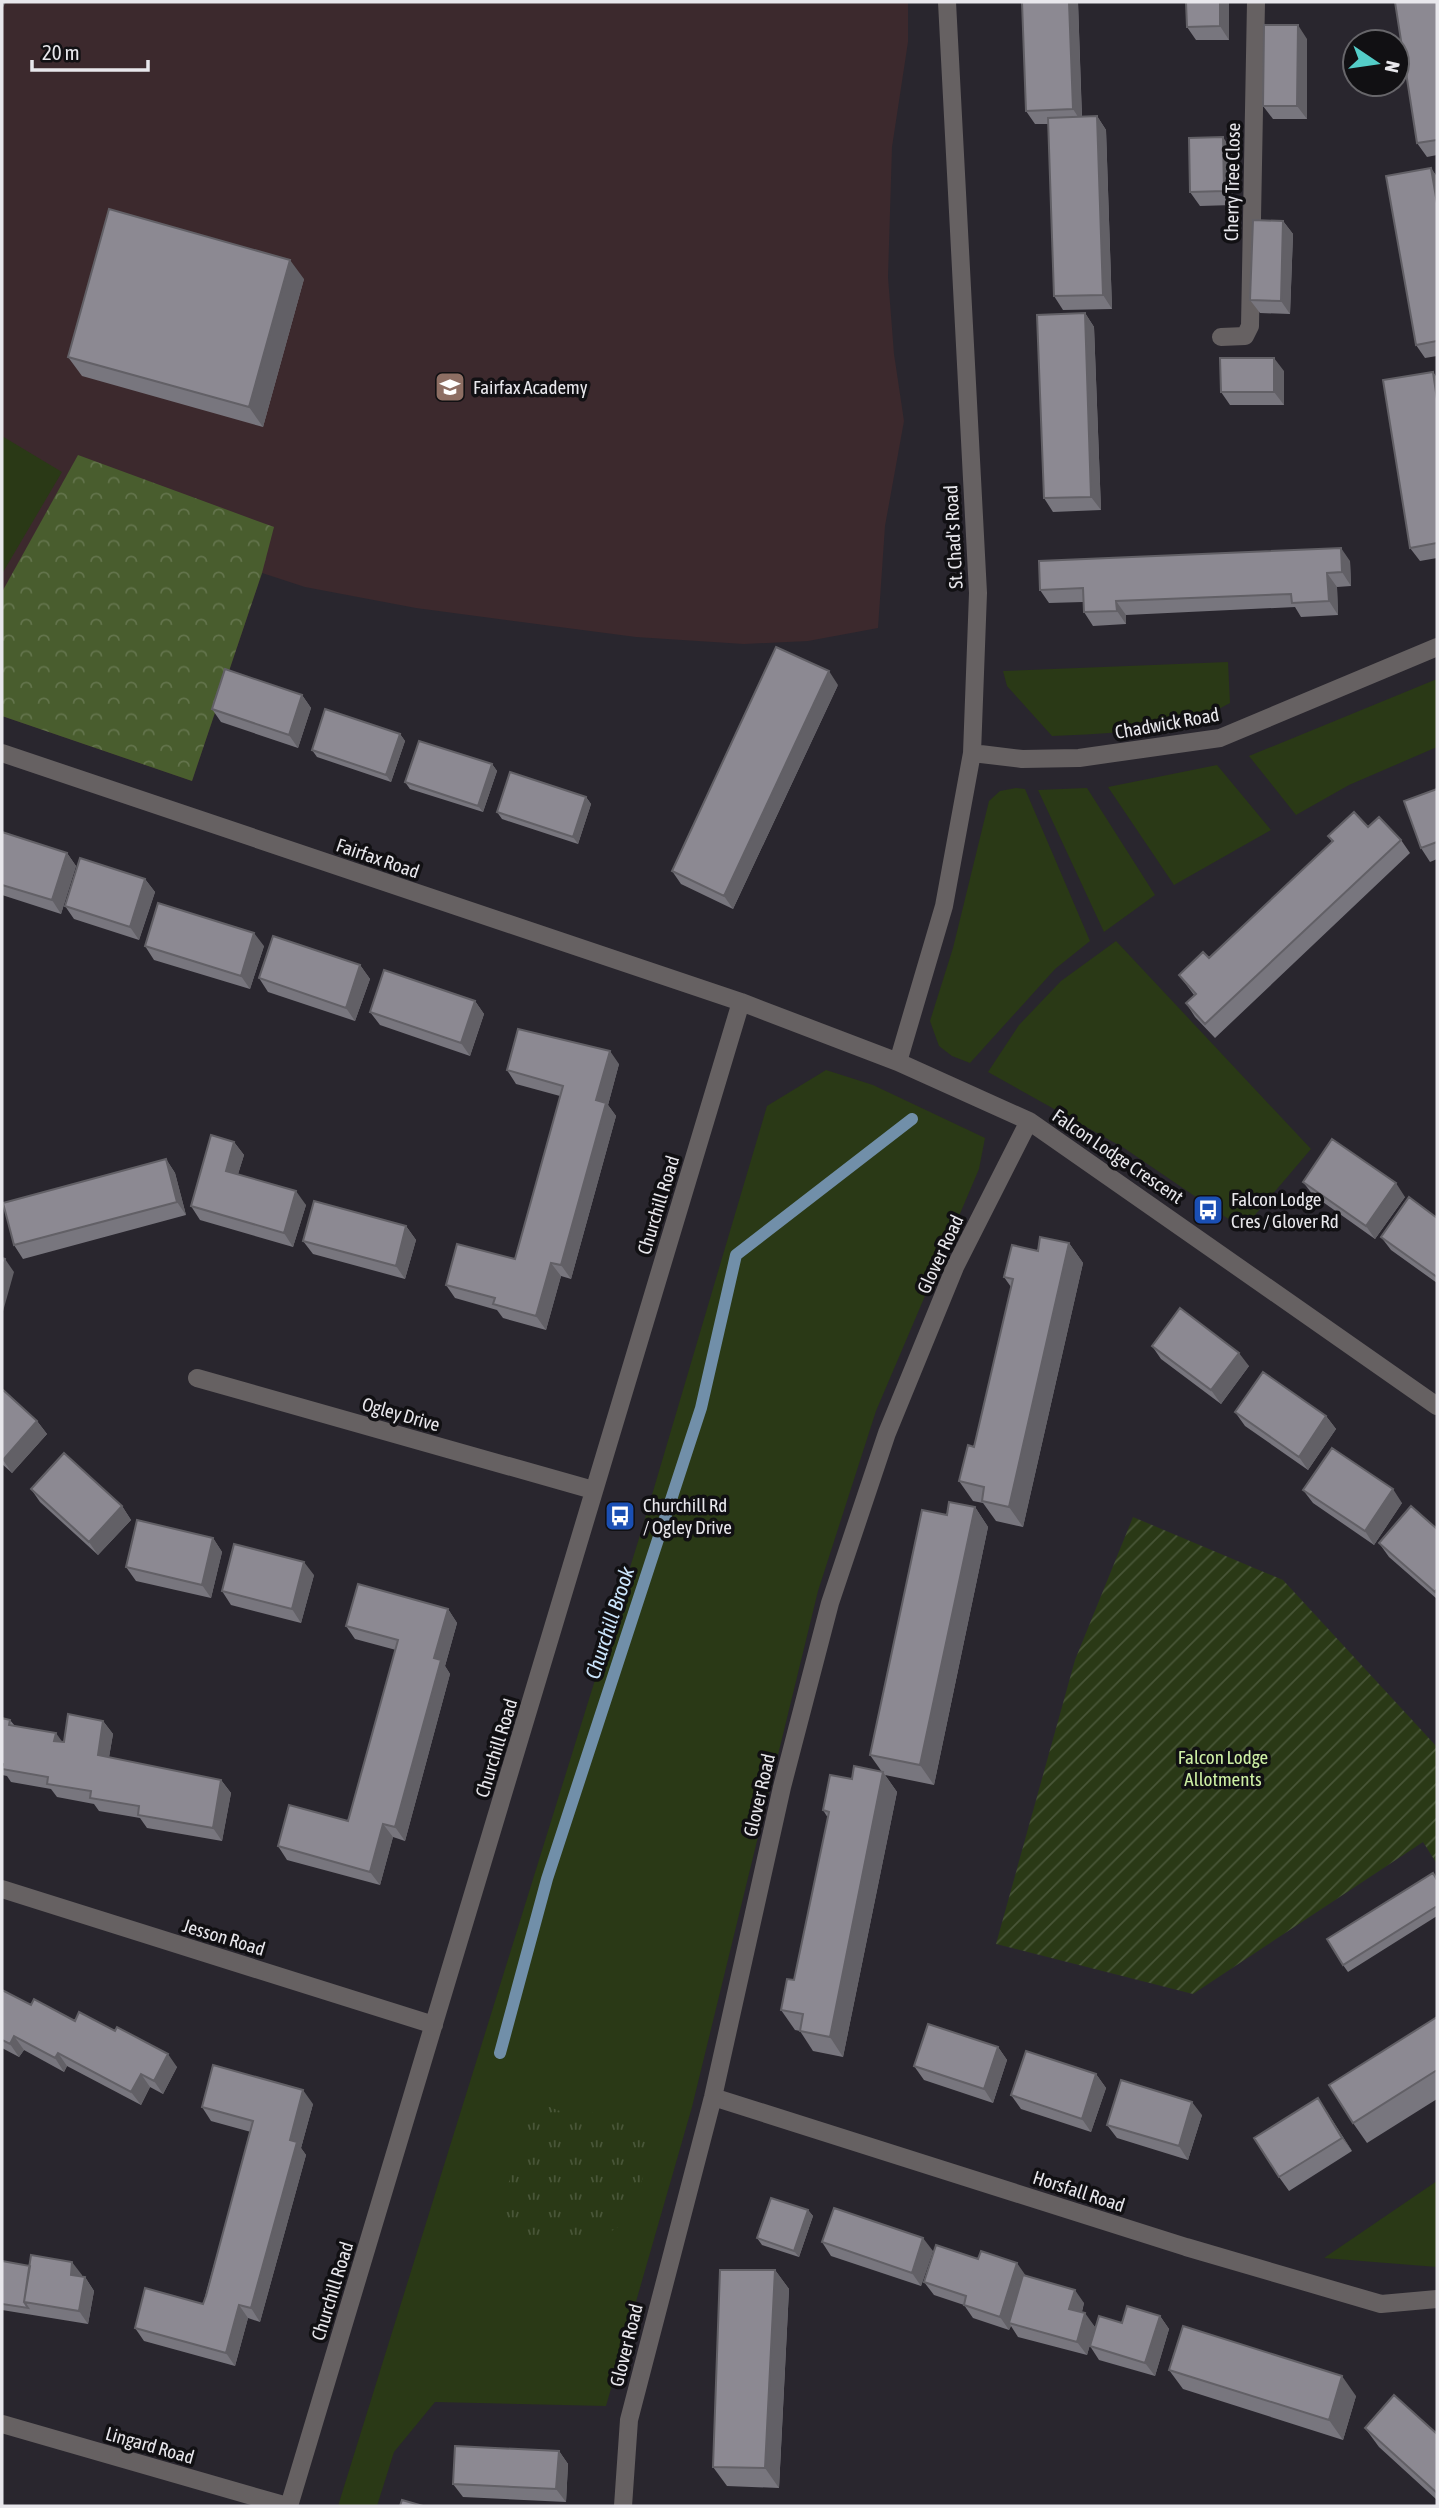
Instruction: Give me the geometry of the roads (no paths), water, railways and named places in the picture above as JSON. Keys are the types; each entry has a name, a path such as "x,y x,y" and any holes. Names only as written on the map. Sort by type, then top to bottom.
{"street":[{"name":"St. Chad's Road","path":"898,1062 944,906 972,753 978,593 947,2"},
{"name":"Cherry Tree Close","path":"1221,337 1245,337 1250,326 1256,2"},
{"name":"Chadwick Road","path":"972,753 1021,759 1080,758 1220,738 1437,647"},
{"name":"Fairfax Road","path":"2,753 741,1002"},
{"name":"Falcon Lodge Crescent","path":"741,1002 898,1062 1029,1121 1220,1251 1437,1406"},
{"name":"Churchill Road","path":"288,2506 551,1642 593,1490 741,1002"},
{"name":"Glover Road","path":"623,2506 629,2420 713,2097 782,1787 830,1603 887,1433 955,1267 1029,1121"},
{"name":"Ogley Drive","path":"197,1378 593,1490"},
{"name":"Jesson Road","path":"2,1889 434,2025"},
{"name":"Horsfall Road","path":"713,2097 1186,2247 1381,2304 1437,2299"},
{"name":"Lingard Road","path":"2,2424 288,2506"}],"waterway":[{"name":"Churchill Brook","path":"500,2053 547,1879 701,1408 736,1255 912,1119"}],"place":[{"name":"Fairfax Academy","path":"450,387"},
{"name":"Falcon Lodge Cres / Glover Rd","path":"1208,1210"},
{"name":"Churchill Rd / Ogley Drive","path":"620,1516"}],"park label":[{"name":"Falcon Lodge Allotments","path":"1223,1768"}]}
